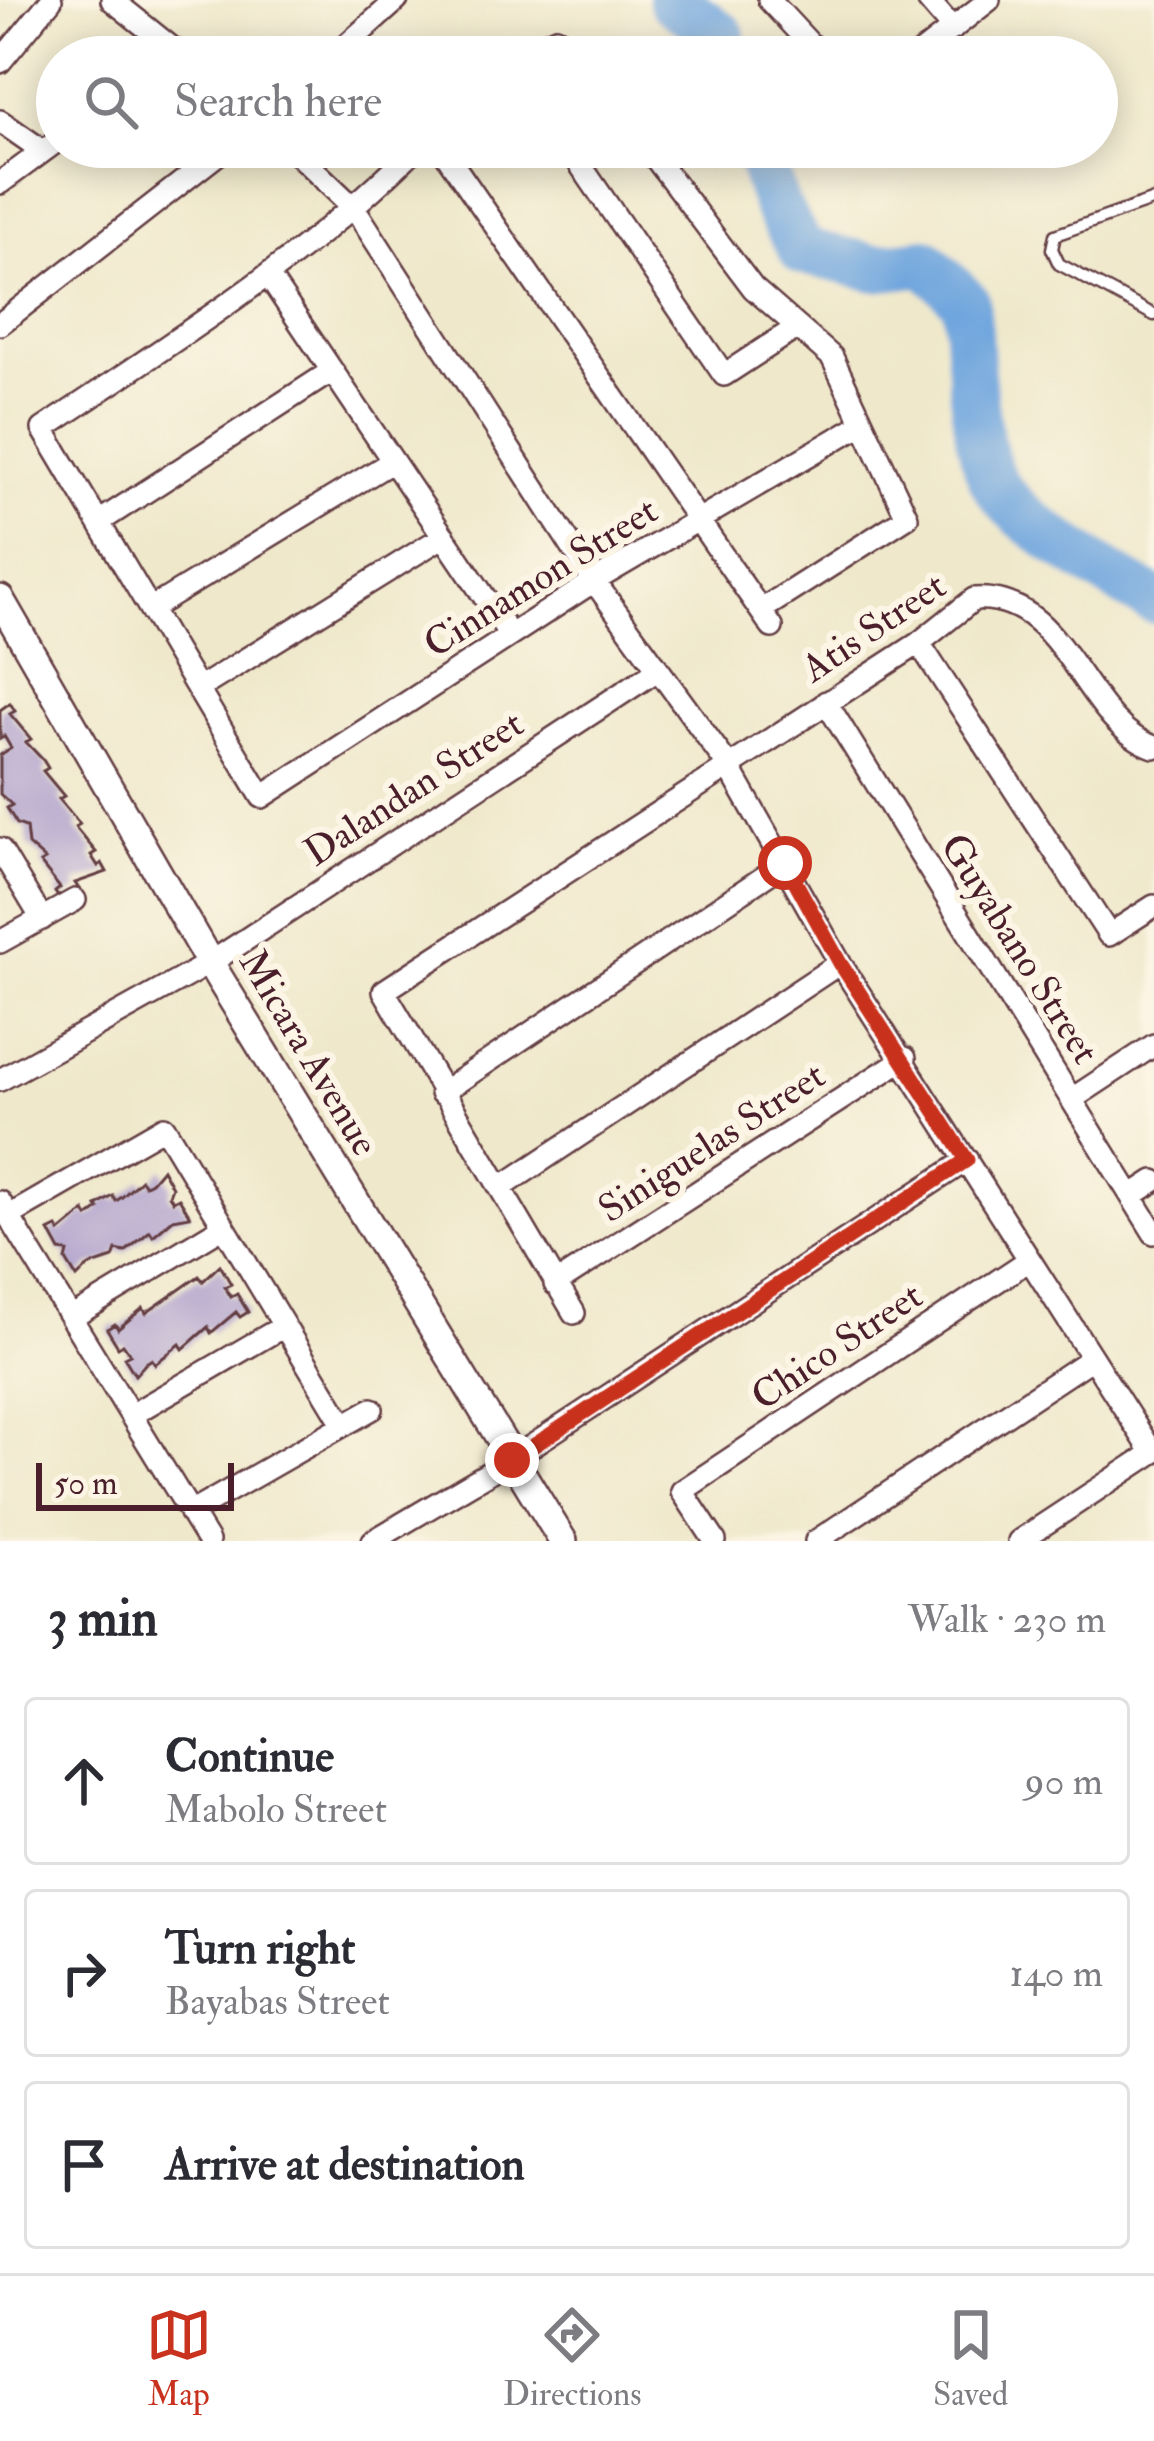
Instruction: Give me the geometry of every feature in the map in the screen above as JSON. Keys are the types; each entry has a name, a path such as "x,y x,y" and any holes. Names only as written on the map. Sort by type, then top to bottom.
{"street":[{"path":"0,62 51,0"},
{"path":"112,0 154,36"},
{"path":"357,36 397,0"},
{"path":"769,0 802,36"},
{"path":"928,0 953,29"},
{"path":"944,36 988,0"},
{"path":"0,121 36,139"},
{"path":"0,183 36,156"},
{"path":"0,324 200,168"},
{"path":"312,168 356,209 594,580 727,764 840,963 1154,1453 1019,1541"},
{"path":"396,168 356,209 269,277 44,429 198,689 444,536"},
{"path":"455,168 767,618 908,517 832,357 753,288 663,168"},
{"path":"582,168 724,375 796,328"},
{"path":"269,277 510,635"},
{"path":"99,522 332,371"},
{"name":"Cinnamon Street","path":"198,689 262,797 594,580 862,424"},
{"path":"150,609 393,461"},
{"name":"Micara Avenue","path":"0,599 210,963 563,1541"},
{"name":"Atis Street","path":"441,1093 384,991 919,643 974,599 1008,602 1065,648 1129,739 1154,747"},
{"path":"919,643 1109,935 1154,906"},
{"name":"Dalandan Street","path":"0,1080 210,963 656,671"},
{"name":"Guyabano Street","path":"826,702 1154,1233"},
{"path":"0,849 42,919"},
{"path":"574,1313 441,1093 785,863"},
{"path":"0,942 75,900"},
{"path":"500,1188 840,963"},
{"path":"1072,1099 1154,1045"},
{"name":"Siniguelas Street","path":"555,1285 905,1058"},
{"path":"208,1541 4,1209 164,1127 344,1425"},
{"path":"373,1541 512,1460 967,1160"},
{"path":"1131,1196 1154,1181"},
{"path":"71,1318 224,1226"},
{"name":"Chico Street","path":"716,1541 682,1491 1029,1260"},
{"path":"131,1415 284,1326"},
{"path":"816,1541 1092,1358"},
{"path":"190,1513 372,1409"}],"lane":[{"path":"1154,200 1055,235 1052,248 1059,264 1154,315"}],"building":[{"path":"10,703 15,711 10,714 31,739 26,742 48,768 43,771 80,824 75,827 96,852 91,855 107,872 75,883 79,889 60,900 55,892 60,888 40,863 45,860 28,845 26,827 17,824 7,808 12,805 0,794 0,755 11,748 4,736 0,739 0,710"},
{"path":"162,1169 172,1187 169,1195 173,1201 179,1198 190,1216 173,1219 153,1236 150,1231 125,1252 116,1250 113,1258 89,1266 77,1278 66,1260 68,1252 60,1251 49,1231 57,1227 60,1232 85,1211 88,1217 97,1206 113,1196 116,1201 141,1180 145,1185 151,1182"},
{"path":"220,1265 231,1284 225,1287 231,1297 237,1294 248,1312 240,1317 236,1312 211,1333 208,1327 183,1349 180,1344 155,1364 152,1359 135,1375 124,1357 130,1354 123,1344 118,1347 107,1329 115,1324 118,1329 143,1308 146,1313 199,1276 203,1281"}],"waterway":[{"path":"672,0 721,36"},
{"path":"763,168 777,208 803,251 876,268 925,262 966,302 978,429 983,454 1001,493 1051,537 1154,600"}],"route":[{"path":"512,1460 967,1160 840,963 785,863"}]}
